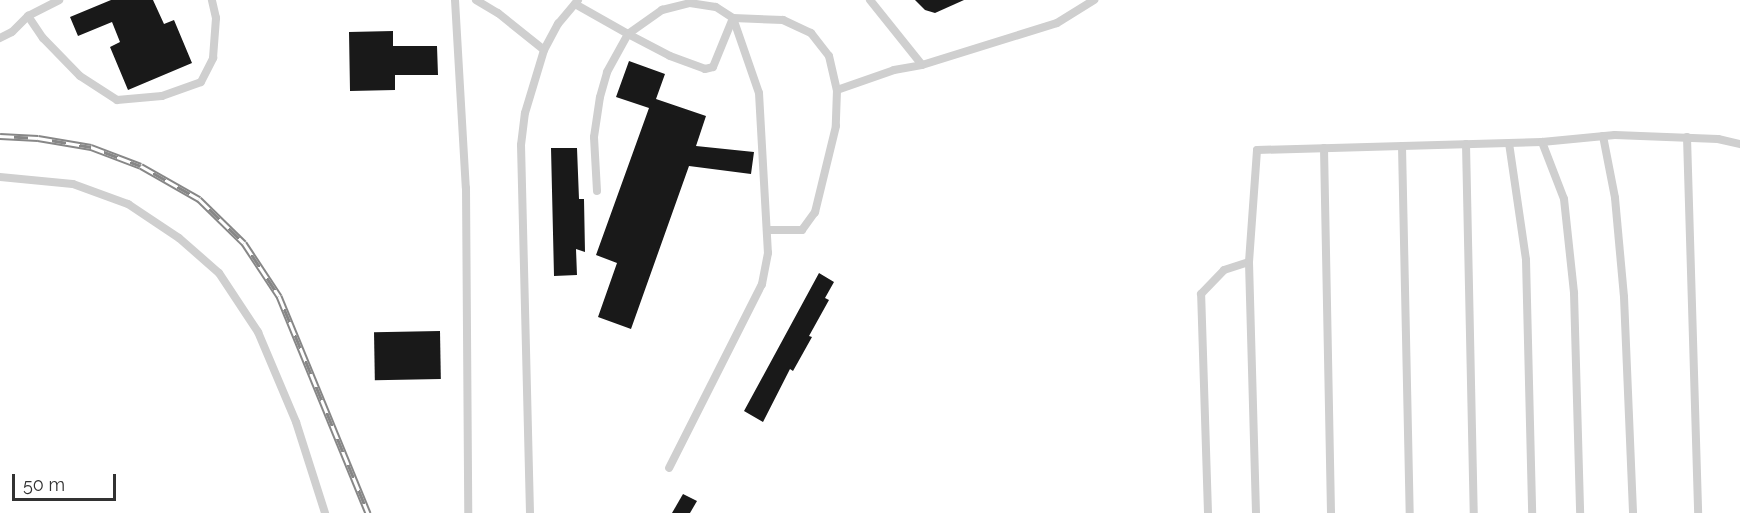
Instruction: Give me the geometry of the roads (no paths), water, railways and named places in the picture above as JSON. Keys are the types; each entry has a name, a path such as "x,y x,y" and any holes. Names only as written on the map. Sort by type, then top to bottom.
{"lane":[{"path":"0,38 12,32 28,16 59,0"},
{"path":"28,16 43,38 80,76 117,100 162,96 201,82 213,58 216,18 212,0"},
{"path":"455,0 466,188 468,513"},
{"path":"476,0 498,13 544,50"},
{"path":"870,0 922,65"},
{"path":"837,90 894,70 922,65 1057,22 1094,0"},
{"path":"530,513 521,145 531,92 544,50 558,24 577,2 628,34 670,56 705,69 713,67 733,18"},
{"path":"597,191 594,137 600,97 607,72 628,34 662,10 690,3 716,8 733,18 783,20 811,33 829,56 837,90 836,126 815,212 802,230 767,230"},
{"path":"669,468 762,284 768,253 759,93 733,18"},
{"path":"1603,136 1615,198 1624,297 1632,513"},
{"path":"1256,513 1249,262 1257,150 1542,142 1603,136 1687,137 1718,139 1740,144"},
{"path":"1687,137 1698,513"},
{"path":"1509,142 1526,260 1532,513"},
{"path":"1542,142 1564,199 1575,293 1580,513"},
{"path":"1466,144 1474,513"},
{"path":"1402,146 1410,513"},
{"path":"1324,148 1331,513"},
{"path":"0,177 73,183 128,204 179,238 219,273 258,332 296,422 325,513"},
{"path":"1208,513 1201,294 1224,270 1249,262"},
{"path":"468,488 476,513"}],"railway":[{"path":"0,136 38,138 91,147 141,166 199,199 244,243 279,296 368,513"}]}
